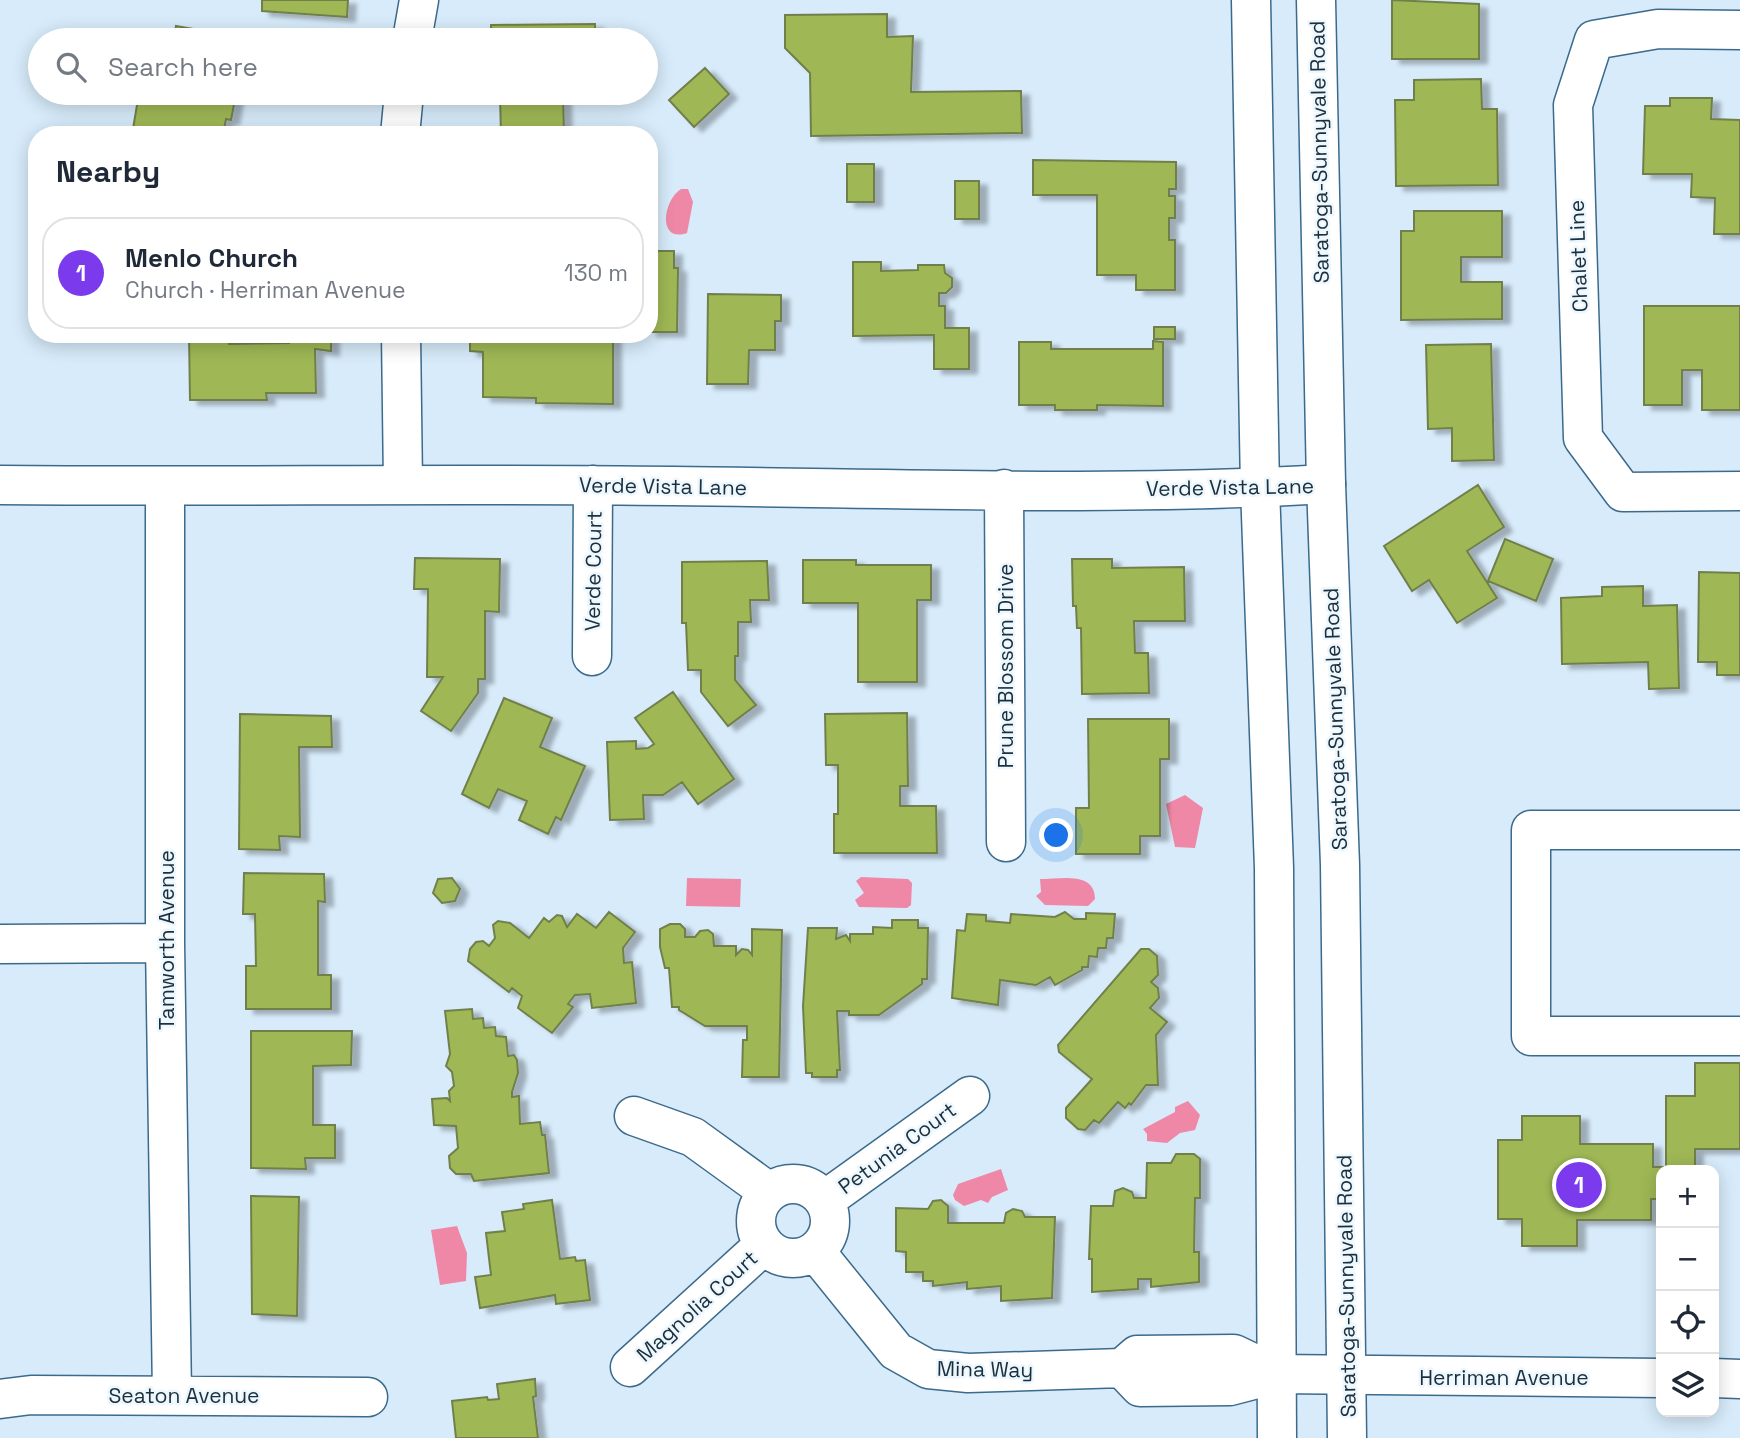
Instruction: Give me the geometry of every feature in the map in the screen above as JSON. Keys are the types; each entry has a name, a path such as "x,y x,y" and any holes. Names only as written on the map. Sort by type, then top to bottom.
{"street":[{"path":"414,28 419,0"},
{"path":"1251,0 1260,488 1275,868 1277,1438"},
{"name":"Saratoga-Sunnyvale Road","path":"1316,0 1326,484 1340,865 1347,1438"},
{"name":"Chalet Line","path":"1740,30 1658,29 1594,40 1573,105 1583,438 1623,492 1740,491"},
{"path":"401,126 403,105"},
{"path":"401,343 403,484"},
{"name":"Verde Vista Lane","path":"0,485 403,484 1004,489 1260,488 1326,484"},
{"name":"Verde Court","path":"592,656 593,485"},
{"name":"Tamworth Avenue","path":"165,486 165,943 172,1394"},
{"name":"Prune Blossom Drive","path":"1004,489 1006,842"},
{"path":"1740,830 1531,830 1531,1036 1740,1036"},
{"path":"0,944 165,943"},
{"name":"Petunia Court","path":"825,1200 970,1096"},
{"path":"634,1116 693,1138 769,1192"},
{"path":"780,1185 805,1185 825,1200 830,1211 829,1234 816,1251 793,1259 777,1255 764,1245 756,1227 758,1208 769,1192 780,1185"},
{"name":"Magnolia Court","path":"630,1367 764,1245"},
{"name":"Mina Way","path":"816,1251 896,1351 928,1369 968,1373 1122,1368 1137,1354 1234,1354 1276,1374 1346,1374"},
{"name":"Herriman Avenue","path":"1346,1374 1656,1378"},
{"path":"1719,1378 1740,1379"},
{"name":"Seaton Avenue","path":"0,1399 31,1395 368,1396"}],"shaded area":[{"path":"681,189 688,189 693,202 687,233 677,234 671,232 666,219 670,202"},
{"path":"1185,795 1203,808 1195,848 1175,847 1166,804"},
{"path":"861,877 908,879 912,883 911,905 907,908 859,907 855,900 864,893 856,881"},
{"path":"687,878 741,879 740,907 686,906"},
{"path":"1040,879 1083,880 1093,890 1095,899 1088,906 1045,905 1036,896 1041,892"},
{"path":"1188,1101 1200,1115 1195,1130 1180,1133 1167,1143 1147,1141 1147,1134 1143,1129 1175,1112 1175,1107"},
{"path":"1001,1169 1008,1190 992,1197 988,1203 981,1200 964,1206 955,1200 953,1195 958,1184"},
{"path":"457,1226 467,1253 466,1281 440,1285 431,1230"}],"building":[{"path":"262,0 348,0 347,17 262,11"},
{"path":"1392,0 1479,4 1479,59 1392,59"},
{"path":"887,14 887,37 913,36 911,92 1021,91 1022,133 811,136 810,73 785,48 785,15"},
{"path":"595,24 595,28 491,28 491,25"},
{"path":"705,68 729,94 694,127 669,100"},
{"path":"1481,79 1482,109 1497,109 1498,185 1396,186 1395,100 1414,100 1414,80"},
{"path":"1670,98 1712,98 1711,119 1740,120 1740,234 1714,234 1715,198 1691,197 1692,174 1643,174 1645,106 1670,106"},
{"path":"137,105 234,105 231,120 226,119 225,126 134,126"},
{"path":"500,105 563,105 564,126 501,126"},
{"path":"1033,160 1176,162 1176,189 1169,189 1169,196 1175,196 1175,218 1169,218 1169,240 1175,240 1175,290 1136,290 1136,275 1097,275 1097,195 1033,195"},
{"path":"847,164 874,164 874,202 847,202"},
{"path":"955,181 979,181 979,219 955,219"},
{"path":"1414,211 1502,211 1502,257 1461,257 1461,282 1502,282 1502,319 1401,320 1401,231 1414,231"},
{"path":"658,251 674,251 674,268 678,268 677,332 658,332"},
{"path":"853,262 881,262 881,271 918,270 918,265 944,265 945,273 952,278 952,287 946,293 939,293 939,306 945,306 945,328 969,328 969,369 934,369 934,335 853,336"},
{"path":"708,294 781,295 781,321 775,321 775,350 749,350 748,384 707,384"},
{"path":"1644,306 1740,306 1740,410 1702,410 1702,370 1682,370 1682,405 1644,405"},
{"path":"1154,327 1175,327 1175,339 1154,339"},
{"path":"1153,341 1163,342 1163,406 1097,405 1097,410 1055,410 1055,405 1019,405 1019,342 1051,342 1051,349 1153,349"},
{"path":"189,343 331,343 331,351 315,349 316,393 266,393 267,400 190,400"},
{"path":"470,343 613,343 613,404 536,403 536,398 483,397 483,352 470,351"},
{"path":"1491,344 1494,460 1452,461 1452,428 1428,429 1426,345"},
{"path":"1478,485 1504,527 1467,551 1497,598 1457,623 1429,580 1412,591 1384,546"},
{"path":"1505,539 1553,559 1536,601 1488,581"},
{"path":"415,558 500,559 499,612 485,611 485,679 478,679 478,693 451,731 421,711 443,677 427,677 428,589 414,589"},
{"path":"1072,559 1112,559 1112,568 1184,567 1185,621 1134,621 1135,653 1148,653 1149,693 1082,694 1081,628 1077,628 1076,606 1073,606"},
{"path":"803,560 856,560 856,565 931,565 931,600 917,600 917,682 858,682 858,603 803,603"},
{"path":"767,561 769,600 750,600 751,622 738,622 738,656 735,656 735,680 756,705 728,726 701,692 701,670 688,670 686,623 682,623 682,562"},
{"path":"1699,572 1740,573 1740,675 1717,675 1717,662 1698,662"},
{"path":"1643,586 1643,606 1677,605 1679,688 1649,689 1648,662 1562,664 1561,598 1602,596 1602,587"},
{"path":"673,692 734,779 698,804 682,782 663,795 643,795 644,819 610,820 607,742 636,741 636,749 648,748 654,744 635,718"},
{"path":"504,698 552,718 540,747 585,766 561,820 556,817 548,834 519,820 527,801 498,789 489,808 462,794"},
{"path":"907,713 908,786 900,786 900,806 936,806 937,853 834,853 834,814 838,814 838,765 826,765 825,714"},
{"path":"240,714 331,716 332,747 299,747 300,837 279,836 280,850 239,849"},
{"path":"1088,719 1169,719 1169,759 1160,759 1160,836 1140,836 1140,854 1076,854 1076,808 1089,808"},
{"path":"244,873 324,874 325,902 318,901 318,975 331,975 331,1009 246,1009 246,966 256,966 255,914 243,914"},
{"path":"452,878 460,889 455,901 442,903 433,893 438,879"},
{"path":"609,912 635,932 623,948 624,963 632,962 636,1003 592,1008 590,994 575,995 568,1004 573,1007 552,1033 518,1008 522,996 512,988 509,992 468,961 470,949 476,942 483,941 489,946 495,938 493,925 498,921 510,923 529,938 544,918 549,922 557,915 562,916 567,927 577,914 596,928"},
{"path":"1065,912 1074,919 1086,919 1086,913 1115,914 1113,938 1107,938 1106,948 1098,948 1097,957 1089,956 1088,967 1082,967 1082,970 1055,985 1050,977 1036,985 1000,980 998,1005 952,998 957,930 965,931 967,914 986,915 986,921 1010,923 1011,914 1055,917"},
{"path":"892,920 918,920 918,928 928,928 927,979 922,979 922,984 879,1015 849,1015 849,1011 837,1011 840,1070 837,1070 837,1077 812,1077 812,1073 806,1073 803,1006 808,928 837,928 836,939 846,935 850,941 850,934 873,934 873,927 892,928"},
{"path":"670,924 680,924 685,929 685,937 695,937 700,931 708,930 713,934 714,946 736,946 736,955 742,949 748,950 752,955 752,929 782,930 779,1077 742,1077 743,1040 747,1040 747,1026 705,1026 679,1010 679,1007 672,1007 669,968 665,968 660,947 660,929"},
{"path":"1141,949 1149,949 1157,956 1158,975 1151,982 1158,988 1159,998 1150,1008 1167,1022 1156,1035 1158,1085 1146,1085 1131,1105 1129,1103 1125,1108 1118,1102 1099,1123 1094,1120 1085,1130 1078,1129 1066,1118 1066,1108 1092,1079 1059,1052 1058,1045"},
{"path":"472,1009 473,1019 483,1018 484,1028 495,1027 496,1036 506,1037 508,1056 514,1055 517,1060 518,1073 512,1097 519,1096 520,1124 540,1122 542,1135 545,1135 549,1173 474,1181 471,1174 456,1174 450,1168 449,1156 458,1148 456,1126 434,1125 432,1099 447,1098 450,1101 449,1091 454,1086 452,1072 446,1066 450,1054 445,1011"},
{"path":"251,1031 352,1031 351,1065 313,1066 313,1125 335,1125 335,1158 305,1158 306,1169 251,1168"},
{"path":"1695,1063 1740,1063 1740,1149 1695,1149 1695,1165 1666,1165 1666,1096 1695,1096"},
{"path":"1522,1116 1580,1116 1580,1144 1653,1144 1656,1199 1651,1199 1651,1220 1577,1220 1577,1246 1522,1246 1522,1219 1498,1219 1498,1140 1522,1140"},
{"path":"1176,1154 1194,1154 1200,1159 1200,1198 1195,1198 1194,1252 1199,1252 1199,1282 1151,1287 1151,1279 1138,1279 1138,1289 1092,1292 1092,1259 1089,1259 1091,1206 1113,1206 1115,1191 1123,1188 1132,1192 1134,1198 1146,1198 1147,1163 1171,1163"},
{"path":"251,1196 299,1197 297,1316 252,1314"},
{"path":"552,1200 560,1259 575,1257 576,1261 585,1260 590,1300 556,1304 555,1295 480,1308 475,1277 491,1275 486,1233 505,1231 502,1212 524,1209 523,1204"},
{"path":"941,1200 948,1206 948,1223 1004,1223 1006,1213 1013,1209 1022,1211 1025,1217 1055,1217 1052,1298 1001,1301 1001,1286 967,1289 967,1282 933,1286 933,1281 923,1281 923,1272 906,1272 906,1252 896,1251 896,1208 928,1209 933,1201"},
{"path":"535,1379 536,1396 533,1397 538,1438 456,1438 452,1401 487,1397 488,1400 499,1399 497,1384"}],"place":[{"name":"Menlo Church","path":"1579,1185"}]}
